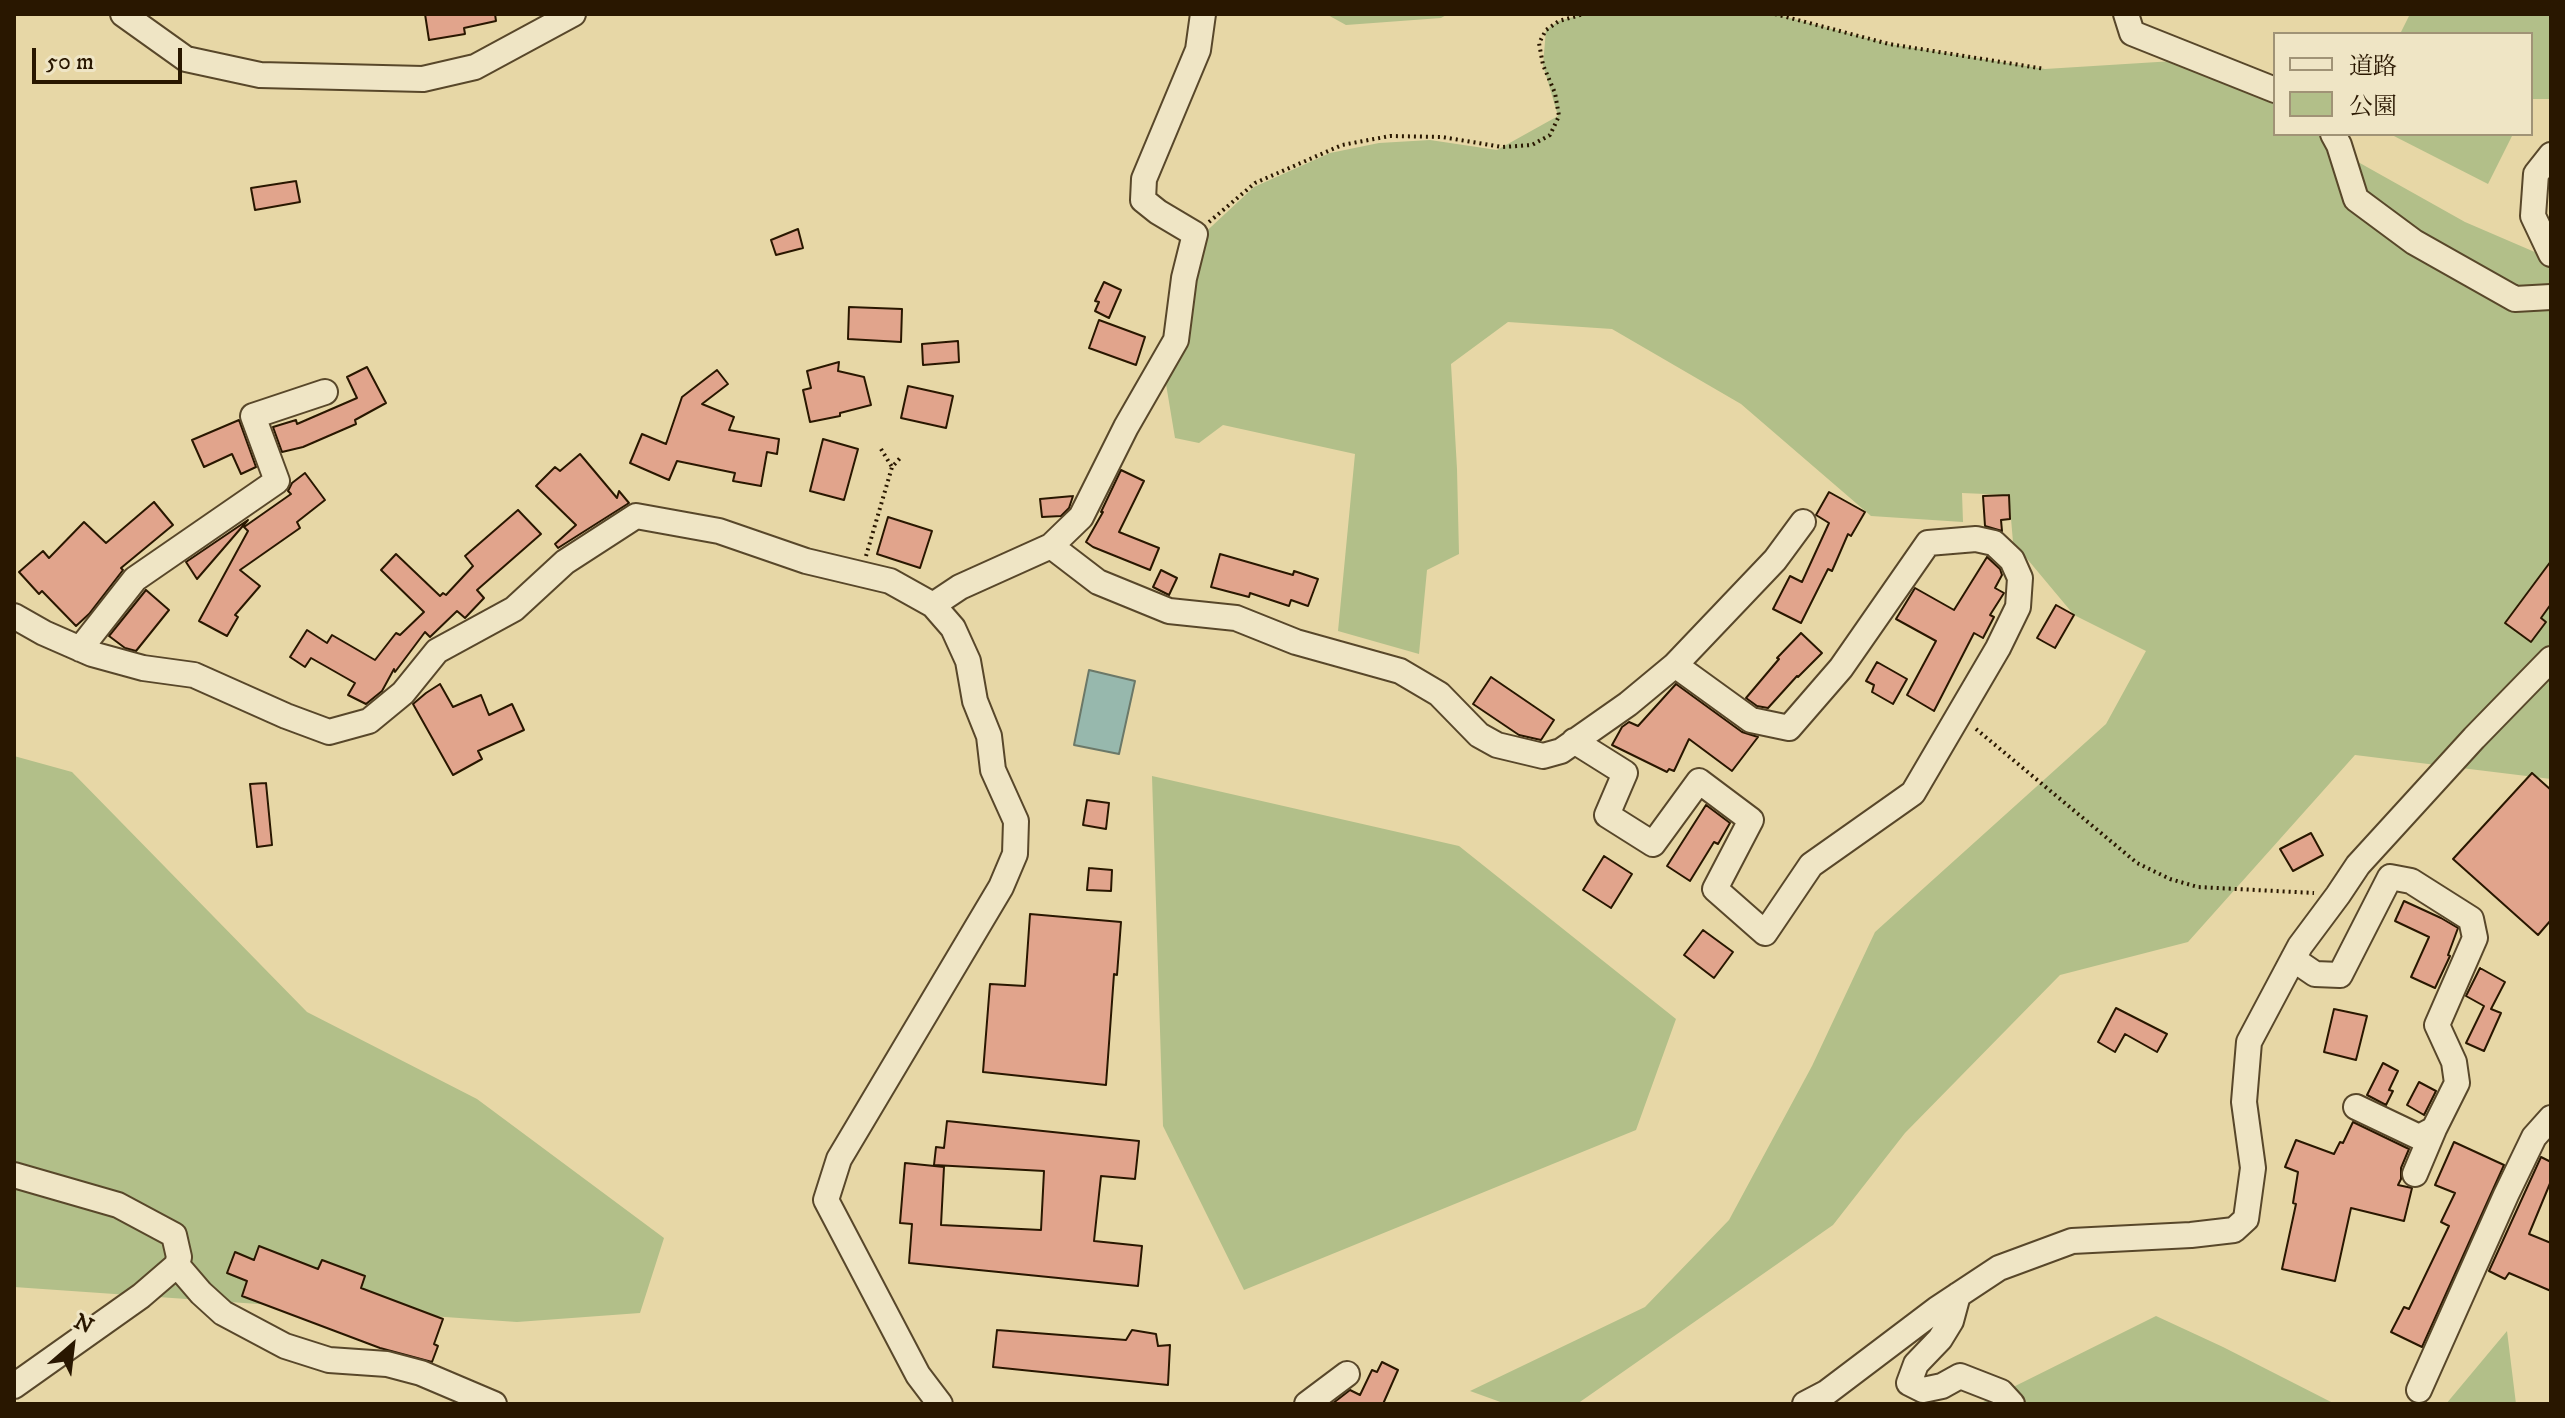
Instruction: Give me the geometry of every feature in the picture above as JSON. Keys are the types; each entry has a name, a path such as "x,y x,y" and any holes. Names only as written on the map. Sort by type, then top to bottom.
{"street":[{"path":"123,14 186,59 246,72 260,75 423,79 475,67 573,14"},
{"path":"933,605 960,587 1051,546 1081,517 1126,427 1176,340 1184,278 1195,234 1143,200 1144,179 1198,50 1203,14"},
{"path":"2126,14 2132,33 2273,89"},
{"path":"2334,136 2356,199 2402,234 2515,299 2551,297"},
{"path":"2551,155 2536,174 2533,216 2551,254"},
{"path":"80,649 135,579 277,481 253,416 325,392"},
{"path":"14,616 80,649 143,668 194,675 329,732 369,721 403,693 437,651 514,609 565,562 636,516 719,531 806,561 890,581 933,605 953,628 968,661 975,701 989,736 993,770 1016,821 1015,854 1001,887 839,1159 826,1200 918,1375 940,1404"},
{"path":"1051,546 1098,582 1169,611 1236,618 1296,642 1400,671 1439,694 1479,735 1497,745 1543,756 1561,751 1628,704 1675,665 1775,560 1803,522"},
{"path":"1574,741 1625,773 1607,815 1653,844 1699,781 1751,820 1715,889 1765,933 1811,865 1913,793 1998,648 2018,607 2020,578 2012,560 1994,543 1976,539 1928,543 1841,668 1789,728 1751,720 1675,665"},
{"path":"1805,1404 1826,1393 1999,1268 2072,1241 2234,1230 2246,1219 2253,1168 2244,1102 2249,1042 2300,946 2368,853 2551,659"},
{"path":"2293,959 2315,974 2340,975 2390,877 2411,881 2471,919 2475,938 2437,1025 2454,1062 2457,1083 2415,1174"},
{"path":"2356,1107 2419,1137 2434,1129"},
{"path":"2419,1390 2511,1183 2534,1137 2551,1118"},
{"path":"14,1175 118,1205 174,1235 179,1257 177,1265 141,1296 14,1386"},
{"path":"177,1265 223,1313 285,1346 329,1360 387,1364 421,1373 494,1404"},
{"path":"1958,1295 1951,1321 1940,1339 1916,1364 1909,1383 1923,1390 1942,1386 1960,1376 2001,1392 2012,1404"},
{"path":"1307,1404 1347,1374"}],"path":[{"path":"1195,234 1255,183 1342,145 1403,136 1442,137 1502,147 1532,145 1550,135 1559,116 1539,43 1546,30 1559,21 1584,14"},
{"path":"1775,14 1889,44 2045,69"},
{"path":"881,449 892,467"},
{"path":"861,574 892,467 902,456"},
{"path":"1959,715 2137,863 2170,879 2198,887 2338,895"}],"green space":[{"path":"1326,14 1448,14 1441,18 1346,25"},
{"path":"1584,14 1775,14 1889,44 2045,69 2222,58 2273,90 2273,136 2336,136 2342,153 2465,222 2551,259 2551,779 2355,755 2188,942 2060,975 1905,1133 1833,1225 1577,1404 1506,1404 1470,1391 1645,1307 1729,1220 1812,1066 1875,932 2106,724 2146,651 2074,615 2013,542 2009,495 1962,493 1963,522 1871,516 1741,404 1612,329 1508,322 1451,364 1459,554 1427,570 1419,654 1338,631 1355,454 1223,425 1199,443 1175,438 1166,384 1188,317 1198,239 1254,187 1330,153 1379,143 1430,140 1497,150 1558,116 1543,65 1546,30 1559,21"},
{"path":"2410,14 2551,14 2551,99 2533,99 2533,32 2401,32"},
{"path":"2394,136 2512,136 2488,184"},
{"path":"14,756 72,772 307,1012 477,1099 664,1238 640,1313 517,1322 14,1287"},
{"path":"1152,776 1459,846 1676,1019 1636,1130 1244,1290 1163,1126"},
{"path":"2156,1316 2223,1347 2335,1404 1979,1404"},
{"path":"2507,1331 2516,1404 2446,1404"}],"water":[{"path":"1089,670 1135,681 1119,754 1074,745"}],"building":[{"path":"425,14 495,14 496,21 464,28 465,34 429,40"},
{"path":"296,181 300,202 255,210 251,188"},
{"path":"798,229 803,248 776,255 771,240"},
{"path":"1104,282 1121,290 1109,318 1095,311 1099,302 1095,301"},
{"path":"849,307 902,309 901,342 848,339"},
{"path":"1099,320 1145,337 1136,365 1089,348"},
{"path":"958,341 959,362 923,365 922,344"},
{"path":"839,362 838,371 864,377 871,405 810,422 803,390 811,388 807,371"},
{"path":"367,367 386,403 355,420 356,424 303,447 282,452 273,427 296,420 297,424 357,398 347,377"},
{"path":"717,370 728,384 702,404 734,417 729,430 779,439 777,454 767,452 761,486 733,481 735,473 677,461 669,480 630,463 642,434 666,444 682,397"},
{"path":"908,386 953,396 946,428 901,418"},
{"path":"239,420 256,467 241,474 232,454 204,467 192,440"},
{"path":"823,439 858,449 844,500 810,491"},
{"path":"580,454 617,498 619,491 629,503 558,548 555,544 576,525 536,486 555,467 560,471"},
{"path":"1121,470 1144,481 1119,532 1159,548 1150,570 1086,542"},
{"path":"305,473 325,500 297,522 300,528 240,570 260,586 235,615 238,617 227,636 199,621 248,531 244,527 291,494 288,491 292,483"},
{"path":"1829,492 1865,512 1851,536 1848,534 1832,571 1828,569 1801,623 1773,609 1790,576 1802,582 1829,523 1816,515"},
{"path":"2009,495 2010,519 2001,520 2002,531 1985,526 1983,496"},
{"path":"1073,496 1069,508 1061,516 1042,517 1040,499"},
{"path":"154,502 173,525 121,568 123,570 89,614 76,626 19,572 43,551 49,558 84,522 106,543"},
{"path":"518,510 541,534 477,590 484,598 465,618 457,611 430,637 425,632 395,672 394,669 382,691 366,704 348,695 355,683 311,658 305,667 290,657 307,630 327,643 332,635 375,660 396,633 400,635 424,612 381,570 396,554 440,596 443,593 446,595 473,566 465,556"},
{"path":"888,517 932,531 920,568 877,554"},
{"path":"248,520 197,579 186,562"},
{"path":"1220,554 1318,579 1308,606 1291,600 1289,606 1250,593 1249,597 1211,587"},
{"path":"1987,557 2000,569 2002,575 1995,588 2004,593 1990,615 1994,617 1983,638 1974,633 1934,711 1907,695 1936,641 1896,619 1915,588 1954,610"},
{"path":"2551,561 2551,604 2541,618 2546,622 2531,642 2505,623"},
{"path":"1161,570 1177,578 1169,595 1153,587"},
{"path":"146,590 169,610 136,651 125,648 109,636"},
{"path":"2056,605 2074,615 2055,648 2037,638"},
{"path":"1801,633 1822,653 1768,708 1757,706 1746,698"},
{"path":"1877,662 1907,679 1893,704 1872,692 1874,685 1866,681"},
{"path":"1491,677 1554,720 1541,740 1519,735 1473,704"},
{"path":"440,684 453,707 481,695 489,715 512,704 524,730 478,751 482,759 453,775 413,704"},
{"path":"1676,684 1742,732 1758,737 1732,771 1689,739 1674,771 1669,769 1667,772 1612,745 1622,727 1629,722 1638,726"},
{"path":"2532,773 2551,790 2551,920 2538,935 2453,859"},
{"path":"266,783 272,845 257,847 250,784"},
{"path":"1087,800 1109,803 1106,829 1083,825"},
{"path":"1706,805 1730,823 1690,881 1667,866"},
{"path":"2311,833 2323,855 2293,871 2280,849"},
{"path":"1604,856 1632,874 1611,908 1583,890"},
{"path":"1089,868 1112,870 1111,891 1087,890"},
{"path":"2404,901 2458,928 2450,956 2435,988 2411,977 2429,937 2395,921"},
{"path":"1030,914 1121,922 1106,1085 983,1072 990,984 1025,986"},
{"path":"1703,930 1733,952 1714,978 1684,955"},
{"path":"2480,968 2505,982 2491,1009 2501,1013 2484,1051 2466,1043 2484,1006 2466,996"},
{"path":"2116,1008 2167,1034 2157,1052 2125,1034 2115,1052 2098,1042"},
{"path":"2334,1009 2367,1016 2356,1060 2324,1052"},
{"path":"2383,1063 2398,1071 2386,1105 2367,1095"},
{"path":"2419,1082 2436,1091 2424,1115 2407,1105"},
{"path":"947,1121 1139,1141 1135,1179 1101,1176 1094,1241 1142,1246 1138,1286 909,1263 912,1224 900,1223 905,1163 944,1167 941,1225 1041,1230 1044,1171 934,1165 936,1147 944,1148"},
{"path":"2353,1122 2409,1149 2398,1185 2412,1188 2404,1221 2351,1208 2335,1281 2282,1269 2296,1204 2293,1203 2298,1172 2285,1167 2296,1140 2334,1154"},
{"path":"2454,1142 2504,1165 2422,1347 2391,1332 2404,1307 2409,1309 2449,1226 2441,1222 2455,1193 2435,1185"},
{"path":"2541,1157 2551,1162 2551,1181 2529,1234 2551,1243 2551,1291 2509,1273 2505,1279 2489,1271"},
{"path":"259,1246 318,1269 322,1260 365,1276 361,1288 443,1319 434,1344 438,1346 432,1362 380,1348 242,1296 247,1281 227,1273 235,1252 254,1260"},
{"path":"997,1330 1126,1340 1132,1330 1156,1334 1158,1346 1170,1345 1168,1385 993,1367"},
{"path":"1382,1362 1398,1370 1383,1404 1332,1404 1350,1390 1360,1395 1372,1370 1377,1372"}]}
